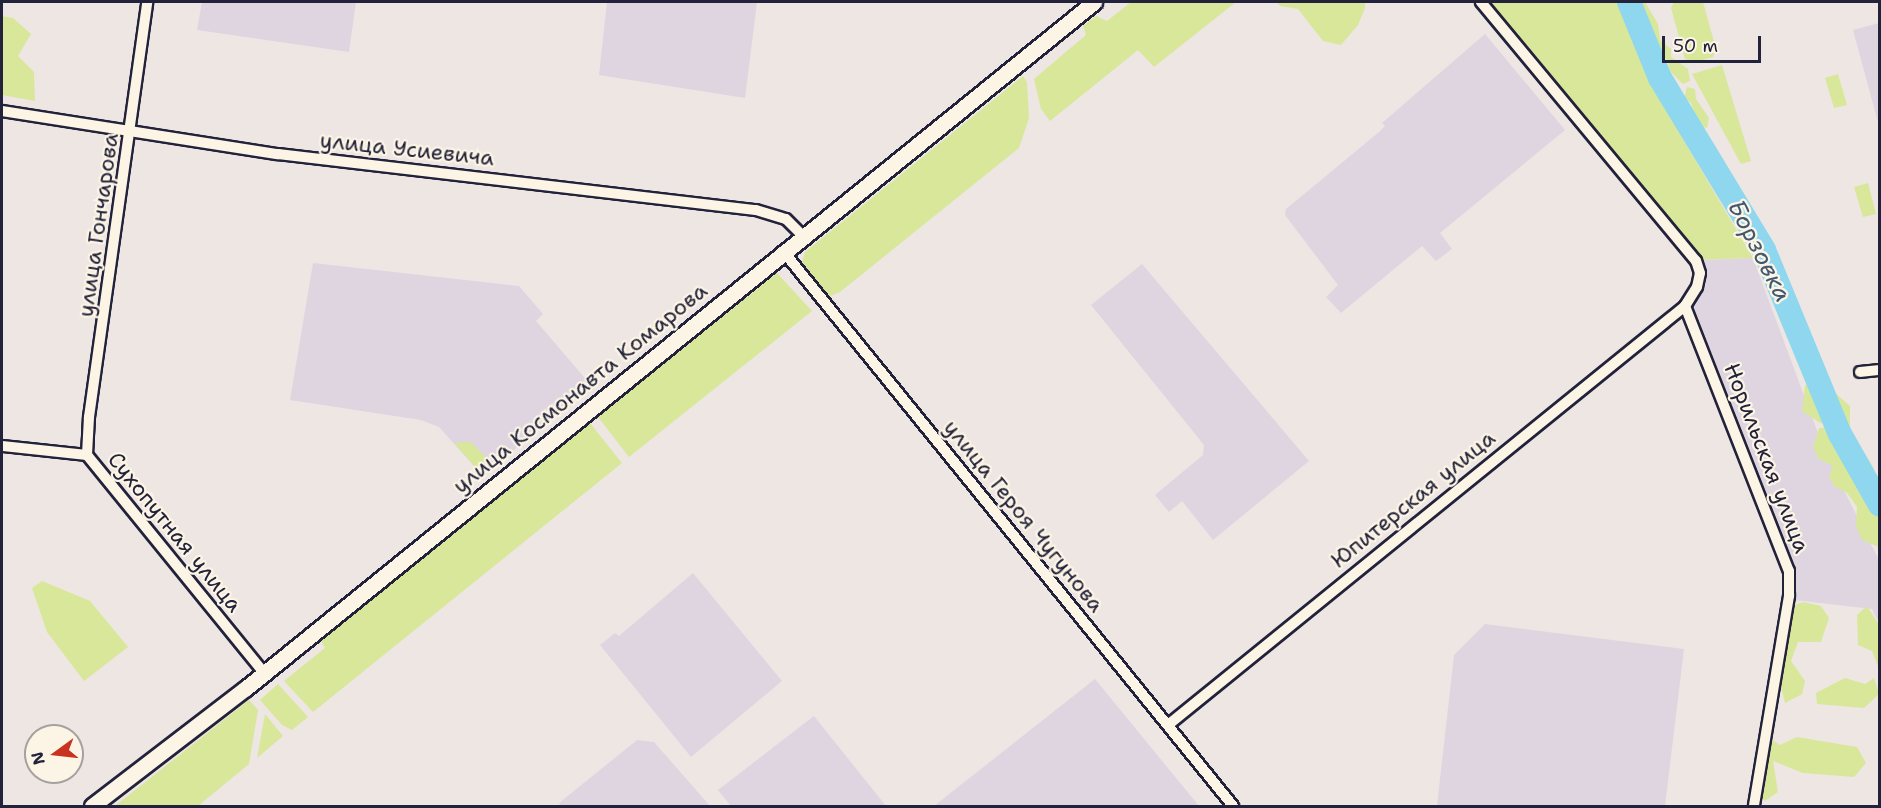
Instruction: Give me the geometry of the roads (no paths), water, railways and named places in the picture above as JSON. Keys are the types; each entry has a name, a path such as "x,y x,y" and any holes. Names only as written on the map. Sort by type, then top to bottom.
{"street":[{"name":"улица Гончарова","path":"87,455 89,417 132,130 147,2"},
{"name":"улица Космонавта Комарова","path":"92,807 264,673 802,235 1094,2"},
{"path":"1481,2 1696,261 1700,273 1697,286 1685,306"},
{"name":"улица Усиевича","path":"2,111 278,154 756,210 786,219 802,235"},
{"name":"улица Героя Чугунова","path":"783,251 1233,807"},
{"name":"Юпитерская улица","path":"1168,725 1685,306"},
{"name":"Норильская улица","path":"1685,306 1789,571 1789,596 1754,807"},
{"path":"1860,372 1880,370"},
{"name":"Сухопутная улица","path":"2,446 87,455 264,673"}],"waterway":[{"name":"Борзовка","path":"1629,2 1660,78 1764,250 1840,434 1880,505"}]}
